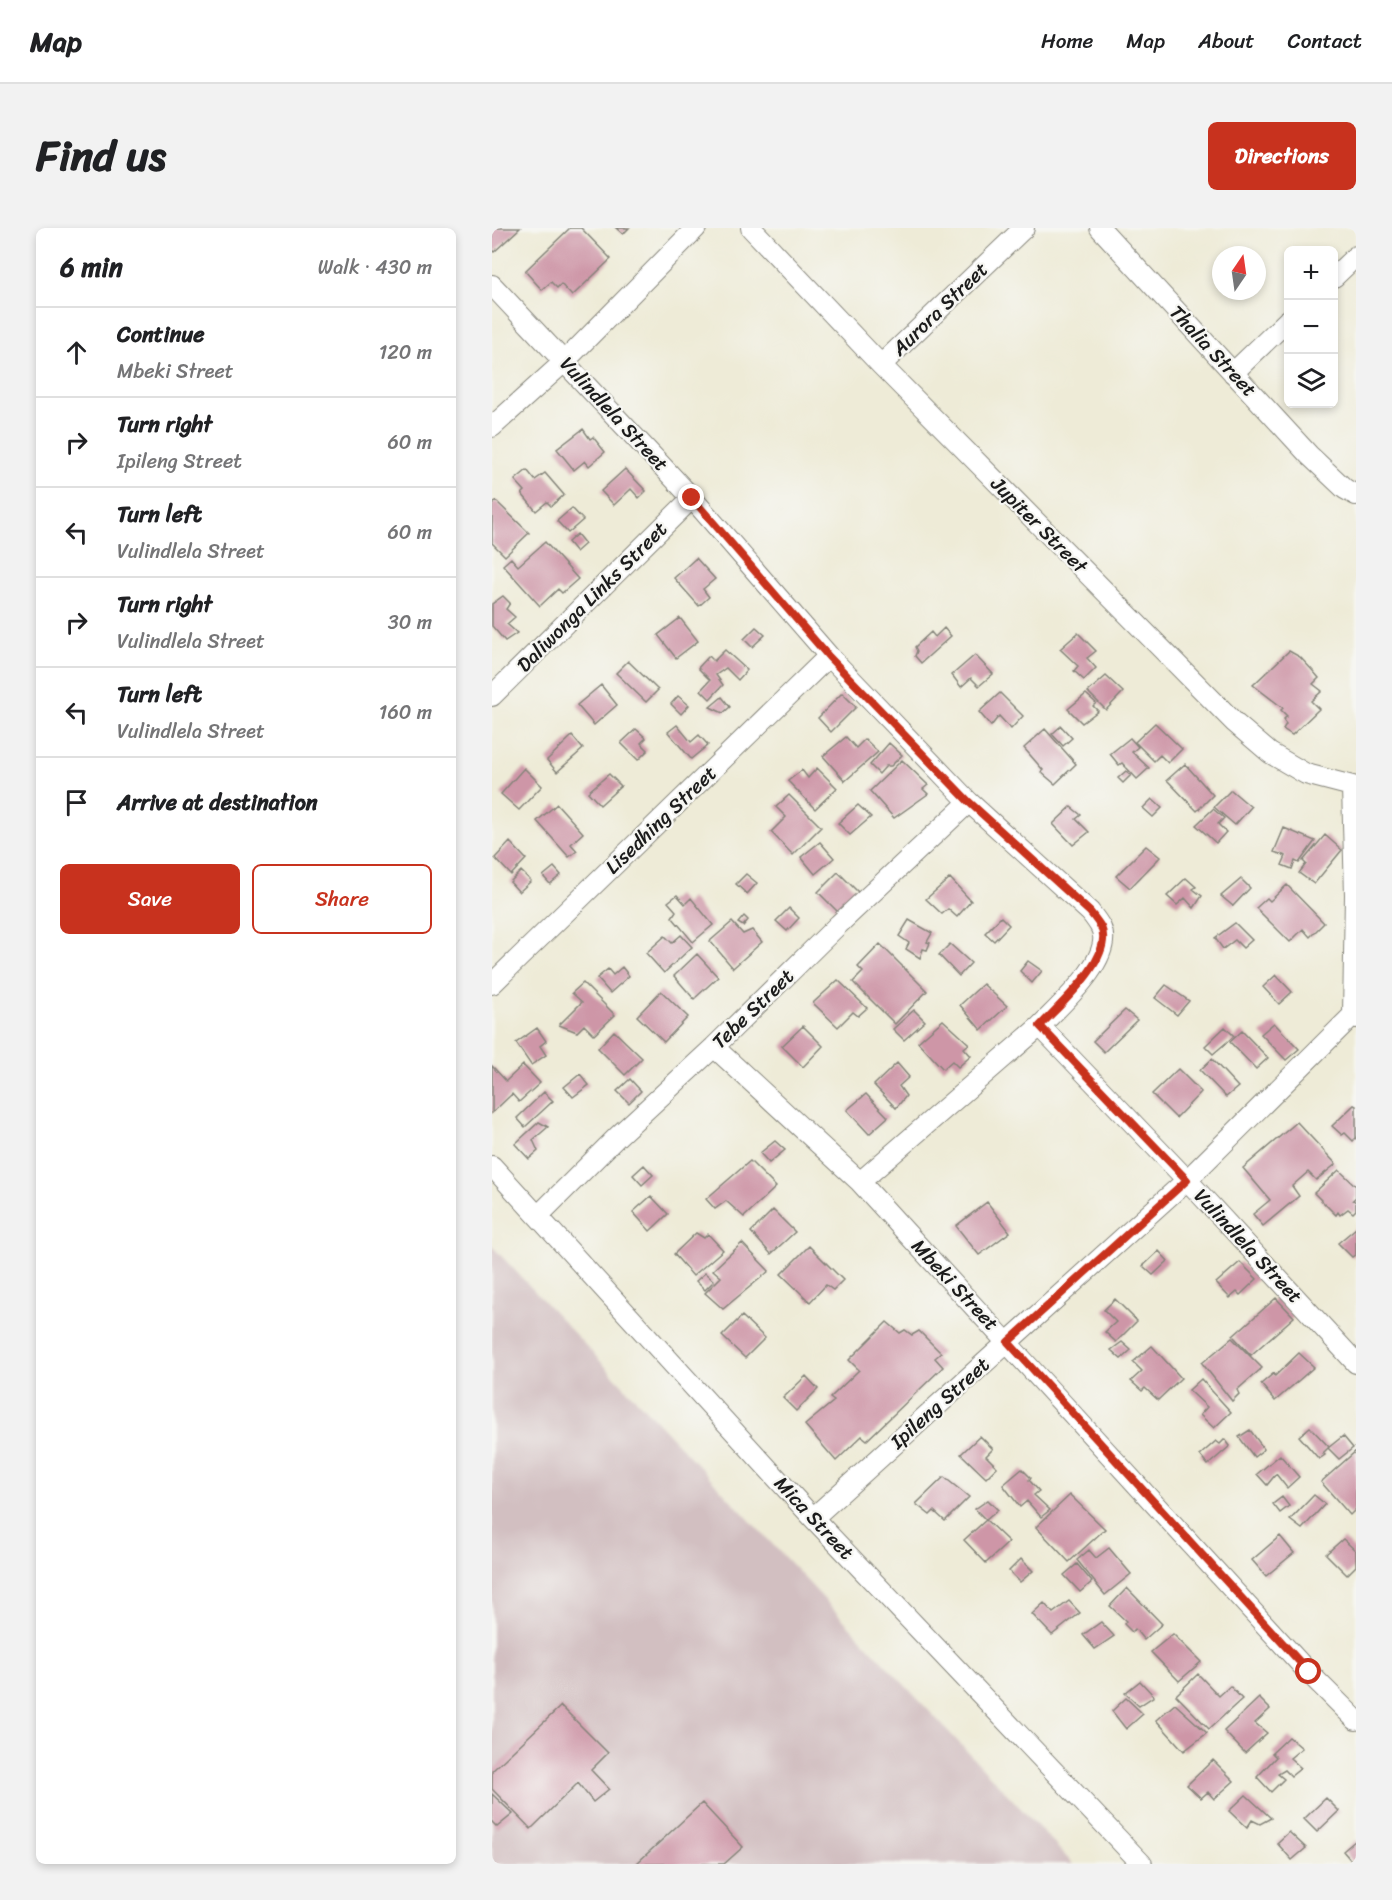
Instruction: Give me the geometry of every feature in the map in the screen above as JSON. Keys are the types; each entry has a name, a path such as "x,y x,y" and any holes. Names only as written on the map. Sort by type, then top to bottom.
{"street":[{"path":"492,428 565,361 696,228"},
{"name":"Jupiter Street","path":"751,228 881,365 1234,723 1270,753 1306,774 1354,787"},
{"name":"Aurora Street","path":"881,365 1024,228"},
{"name":"Thalia Street","path":"1100,228 1309,455 1345,489 1356,495"},
{"path":"1338,273 1356,256"},
{"name":"Vulindlela Street","path":"492,285 692,498 829,657 969,802 1090,912 1102,929 1099,957 1086,977 1040,1026 1187,1180 1356,1363"},
{"path":"1233,373 1284,324"},
{"name":"Daliwonga Links Street","path":"492,696 692,498"},
{"name":"Lisedhing Street","path":"492,984 829,657"},
{"path":"1354,787 1355,1016"},
{"name":"Tebe Street","path":"538,1216 619,1135 969,802"},
{"name":"Ipileng Street","path":"813,1518 1187,1180 1355,1016"},
{"path":"860,1182 1040,1026"},
{"name":"Mbeki Street","path":"714,1047 860,1182 1309,1672 1356,1720"},
{"name":"Mica Street","path":"492,1166 813,1518 1142,1864"}],"shaded area":[{"path":"492,1246 1073,1864 492,1864"}],"building":[{"path":"492,228 520,228 494,252 492,250"},
{"path":"570,228 581,228 611,259 572,296 561,284 557,288 551,282 542,290 525,271"},
{"path":"616,228 629,228 623,234"},
{"path":"583,429 590,439 593,437 605,452 589,466 585,461 574,470 557,449"},
{"path":"625,469 646,491 639,498 631,489 614,505 601,491"},
{"path":"527,470 535,480 545,473 564,495 551,506 547,502 536,511 522,494 525,491 515,480"},
{"path":"496,501 529,533 505,556 492,543 492,505"},
{"path":"572,508 583,520 568,533 557,521"},
{"path":"577,534 585,544 576,552 568,542"},
{"path":"545,542 578,579 562,593 558,589 540,606 503,565 511,558 518,566"},
{"path":"696,558 715,579 703,589 709,597 699,606 674,578"},
{"path":"503,596 510,603 506,609 515,617 507,624 517,633 505,641 492,626 492,604"},
{"path":"680,618 698,641 676,658 658,635"},
{"path":"756,627 765,635 752,647 744,639"},
{"path":"944,628 951,636 921,663 915,656 917,651 915,647 931,632 935,637"},
{"path":"1078,633 1096,651 1087,658 1096,668 1084,680 1074,671 1078,666 1060,649"},
{"path":"725,650 747,670 738,680 726,668 716,675 723,685 710,699 701,690 710,680 698,668 709,656 714,661"},
{"path":"1289,651 1300,657 1319,678 1313,684 1322,691 1311,701 1319,709 1292,735 1283,729 1286,724 1283,720 1287,716 1281,710 1283,708 1253,685"},
{"path":"975,655 993,674 979,686 971,678 961,687 952,675"},
{"path":"628,661 658,690 646,702 616,673"},
{"path":"1106,676 1123,692 1106,710 1088,692"},
{"path":"601,685 617,705 594,725 577,705"},
{"path":"842,693 856,707 831,732 818,718"},
{"path":"1000,693 1023,716 1011,729 999,716 991,726 979,712"},
{"path":"1086,694 1096,703 1093,706 1098,711 1082,723 1068,709"},
{"path":"678,696 689,705 681,714 671,704"},
{"path":"722,697 730,707 723,713 710,707"},
{"path":"1155,723 1182,749 1168,763 1160,755 1154,761 1135,742"},
{"path":"677,725 691,742 699,735 708,745 691,759 668,732"},
{"path":"1061,726 1072,738 1063,746 1052,734"},
{"path":"636,729 646,738 641,743 648,750 638,760 621,743"},
{"path":"1045,729 1076,764 1055,784 1041,772 1043,770 1024,748"},
{"path":"572,736 583,749 557,772 547,760"},
{"path":"846,737 856,748 865,739 878,752 845,781 823,756"},
{"path":"1130,738 1138,747 1132,752 1149,768 1137,779 1122,763 1119,765 1110,754"},
{"path":"889,743 902,755 879,774 870,765"},
{"path":"902,760 928,785 923,789 928,794 894,818 870,791"},
{"path":"1185,764 1213,795 1197,811 1167,780"},
{"path":"524,768 542,786 519,810 501,794"},
{"path":"817,768 837,788 815,809 788,781 802,770 808,778"},
{"path":"1126,771 1131,775 1123,783 1118,778"},
{"path":"609,774 621,786 600,805 588,792"},
{"path":"1231,790 1251,807 1235,825 1214,807"},
{"path":"789,795 821,827 793,855 771,832 786,817 776,807"},
{"path":"1152,799 1162,808 1153,817 1143,808"},
{"path":"557,804 583,833 571,844 577,851 569,857 537,821"},
{"path":"858,805 871,817 850,835 838,823"},
{"path":"1071,807 1081,815 1076,819 1089,832 1073,845 1053,824"},
{"path":"1213,809 1224,818 1218,824 1226,832 1216,843 1196,825"},
{"path":"1284,828 1315,841 1299,863 1295,861 1292,869 1282,865 1286,856 1274,852"},
{"path":"1325,835 1342,850 1314,884 1299,873 1306,864 1303,861"},
{"path":"510,842 526,859 511,875 495,858"},
{"path":"820,842 834,858 815,874 801,857"},
{"path":"1146,846 1160,857 1130,888 1116,876"},
{"path":"554,867 561,875 550,884 543,876"},
{"path":"521,871 531,881 519,892 510,882"},
{"path":"838,872 859,893 838,912 818,892"},
{"path":"746,874 757,883 747,894 736,884"},
{"path":"950,878 971,901 957,917 948,909 942,914 926,899"},
{"path":"1186,878 1196,887 1193,889 1202,896 1194,908 1185,898 1177,905 1167,896"},
{"path":"1241,879 1250,888 1233,906 1221,896"},
{"path":"1287,885 1324,923 1310,937 1303,929 1290,942 1256,908 1267,898 1270,901"},
{"path":"677,895 685,904 691,898 713,925 693,942 672,917 676,911 668,902"},
{"path":"789,908 799,918 787,931 776,921"},
{"path":"744,916 748,920 743,926 738,923"},
{"path":"1001,917 1009,925 994,941 985,933"},
{"path":"909,920 932,933 927,942 930,943 927,950 923,949 920,958 906,949 909,943 899,936"},
{"path":"732,922 743,934 752,930 762,942 733,968 710,941"},
{"path":"1235,923 1252,940 1243,948 1235,940 1223,949 1215,938"},
{"path":"681,935 692,947 664,973 646,953 665,936 672,943"},
{"path":"880,944 927,991 895,1024 853,982 863,972 858,967"},
{"path":"950,944 971,963 959,976 939,955"},
{"path":"697,954 718,977 694,999 674,976"},
{"path":"1028,961 1042,971 1032,983 1020,971"},
{"path":"622,967 629,976 610,993 597,978 608,969 613,975"},
{"path":"1276,975 1292,992 1279,1004 1263,987"},
{"path":"838,980 867,1008 858,1016 853,1012 838,1027 813,1003"},
{"path":"583,983 615,1015 594,1035 584,1025 577,1032 559,1025 582,1002 572,993"},
{"path":"983,984 1007,1006 981,1030 960,1005"},
{"path":"1166,985 1189,1001 1177,1015 1155,998"},
{"path":"661,991 688,1017 664,1042 637,1016"},
{"path":"914,1010 925,1021 904,1040 893,1029"},
{"path":"1125,1010 1137,1020 1104,1052 1093,1041"},
{"path":"943,1020 969,1044 964,1048 971,1056 958,1067 952,1061 943,1069 918,1042"},
{"path":"1274,1023 1299,1049 1286,1060 1261,1034"},
{"path":"803,1026 823,1046 803,1067 782,1046"},
{"path":"1225,1027 1234,1036 1213,1054 1205,1046"},
{"path":"537,1028 546,1041 540,1046 546,1055 531,1065 516,1043"},
{"path":"614,1031 642,1058 625,1075 598,1048"},
{"path":"1242,1031 1268,1058 1256,1069 1230,1042"},
{"path":"1212,1059 1238,1087 1226,1097 1200,1070"},
{"path":"897,1063 909,1077 899,1086 906,1096 896,1108 874,1085"},
{"path":"523,1065 540,1083 519,1102 512,1094 492,1113 492,1066 506,1081"},
{"path":"1178,1069 1201,1092 1176,1118 1152,1094"},
{"path":"580,1074 589,1085 573,1097 564,1087"},
{"path":"630,1079 641,1091 629,1103 617,1091"},
{"path":"544,1092 553,1101 525,1127 517,1118"},
{"path":"866,1094 888,1117 869,1134 847,1110"},
{"path":"1354,1105 1356,1106 1356,1138 1353,1141 1345,1133 1342,1135 1332,1126"},
{"path":"539,1122 548,1127 533,1140 538,1151 529,1159 515,1144"},
{"path":"1297,1122 1336,1164 1316,1180 1308,1172 1292,1186 1299,1196 1263,1226 1253,1214 1270,1200 1243,1168"},
{"path":"775,1141 785,1150 769,1163 760,1153"},
{"path":"750,1161 776,1187 744,1217 726,1201 715,1209 706,1199"},
{"path":"644,1165 653,1175 642,1185 633,1175"},
{"path":"1339,1170 1356,1186 1356,1197 1353,1200 1356,1202 1356,1210 1353,1213 1348,1209 1336,1215 1314,1193"},
{"path":"651,1196 668,1214 650,1231 633,1212"},
{"path":"987,1202 1010,1232 979,1255 956,1226"},
{"path":"773,1210 795,1232 771,1254 751,1232"},
{"path":"1356,1228 1356,1254 1352,1257 1338,1243"},
{"path":"696,1233 704,1238 708,1234 723,1250 693,1276 674,1254"},
{"path":"742,1243 769,1271 723,1309 705,1293 721,1277 713,1270"},
{"path":"809,1246 843,1280 833,1290 826,1285 810,1302 781,1274"},
{"path":"1159,1251 1168,1261 1153,1275 1143,1266"},
{"path":"1240,1262 1257,1279 1240,1295 1237,1292 1230,1298 1216,1283"},
{"path":"705,1273 714,1281 705,1290 696,1281"},
{"path":"1276,1298 1294,1317 1251,1355 1233,1336"},
{"path":"1115,1299 1137,1321 1116,1342 1105,1332 1116,1322 1104,1310"},
{"path":"742,1316 765,1338 745,1358 722,1336"},
{"path":"887,1322 900,1333 905,1330 912,1335 919,1331 941,1353 935,1358 943,1367 867,1440 862,1436 836,1461 805,1425 834,1401 830,1398 859,1370 849,1360"},
{"path":"1232,1338 1262,1368 1237,1390 1239,1394 1232,1401 1202,1363"},
{"path":"1122,1342 1131,1350 1121,1359 1111,1350"},
{"path":"1152,1346 1181,1378 1158,1400 1145,1388 1142,1391 1131,1381 1142,1371 1133,1362"},
{"path":"1299,1353 1314,1367 1275,1401 1261,1384 1274,1373 1275,1376"},
{"path":"806,1376 818,1389 796,1411 783,1398"},
{"path":"1201,1379 1231,1412 1214,1428 1200,1415 1207,1407 1189,1390"},
{"path":"1310,1427 1329,1447 1323,1453 1325,1455 1319,1459 1299,1436"},
{"path":"1250,1430 1264,1449 1254,1457 1239,1437"},
{"path":"980,1436 993,1449 986,1456 997,1467 986,1478 961,1454"},
{"path":"1343,1436 1353,1448 1339,1459 1328,1448"},
{"path":"1225,1439 1230,1446 1208,1465 1200,1455 1216,1441 1220,1444"},
{"path":"1356,1451 1356,1509 1350,1515 1321,1482"},
{"path":"1280,1455 1299,1477 1287,1488 1276,1474 1267,1485 1257,1474"},
{"path":"1022,1469 1039,1491 1034,1495 1050,1510 1041,1517 1027,1501 1020,1507 1003,1485"},
{"path":"944,1477 969,1497 945,1521 934,1511 930,1515 916,1504"},
{"path":"1070,1495 1105,1529 1069,1562 1036,1527"},
{"path":"1314,1495 1325,1504 1302,1529 1290,1520"},
{"path":"1282,1497 1289,1506 1280,1513 1273,1504"},
{"path":"988,1500 998,1510 986,1520 975,1509"},
{"path":"986,1520 1009,1542 986,1563 964,1540"},
{"path":"1280,1536 1294,1553 1266,1576 1252,1560"},
{"path":"1343,1539 1356,1551 1356,1566 1347,1575 1326,1554"},
{"path":"1109,1548 1131,1574 1105,1595 1077,1560 1089,1550 1096,1558"},
{"path":"1021,1559 1033,1571 1020,1582 1009,1571"},
{"path":"1077,1564 1092,1582 1080,1592 1064,1575"},
{"path":"1127,1588 1162,1624 1144,1640 1135,1629 1132,1632 1124,1624 1126,1621 1110,1606"},
{"path":"1069,1601 1080,1613 1052,1635 1032,1614 1044,1603 1053,1613"},
{"path":"1101,1622 1114,1636 1095,1649 1083,1635"},
{"path":"1173,1634 1201,1662 1179,1681 1151,1652"},
{"path":"1198,1674 1219,1696 1230,1686 1242,1699 1209,1729 1176,1695"},
{"path":"1140,1681 1154,1696 1139,1706 1125,1693"},
{"path":"1126,1698 1143,1714 1126,1729 1112,1711"},
{"path":"1259,1698 1270,1709 1255,1723 1267,1733 1245,1753 1224,1731"},
{"path":"1175,1704 1207,1733 1184,1751 1156,1720"},
{"path":"561,1706 608,1753 591,1770 609,1789 593,1802 578,1783 531,1829 492,1789 492,1771"},
{"path":"1289,1737 1302,1748 1290,1758 1301,1768 1291,1776 1285,1770 1278,1774 1284,1779 1271,1792 1257,1777 1276,1757 1272,1753"},
{"path":"1213,1760 1234,1781 1214,1799 1208,1792 1201,1798 1187,1785"},
{"path":"492,1794 513,1814 497,1827 492,1822"},
{"path":"1246,1795 1271,1818 1260,1824 1252,1820 1247,1828 1229,1811"},
{"path":"1326,1798 1339,1811 1317,1832 1304,1819"},
{"path":"702,1803 743,1847 724,1864 636,1864"},
{"path":"1289,1832 1306,1848 1292,1860 1277,1843"},
{"path":"1356,1840 1356,1864 1354,1864 1343,1851"}],"route":[{"path":"692,498 829,657 969,802 1090,912 1102,929 1099,957 1086,977 1040,1026 1187,1180 1008,1342 1309,1672"}]}
